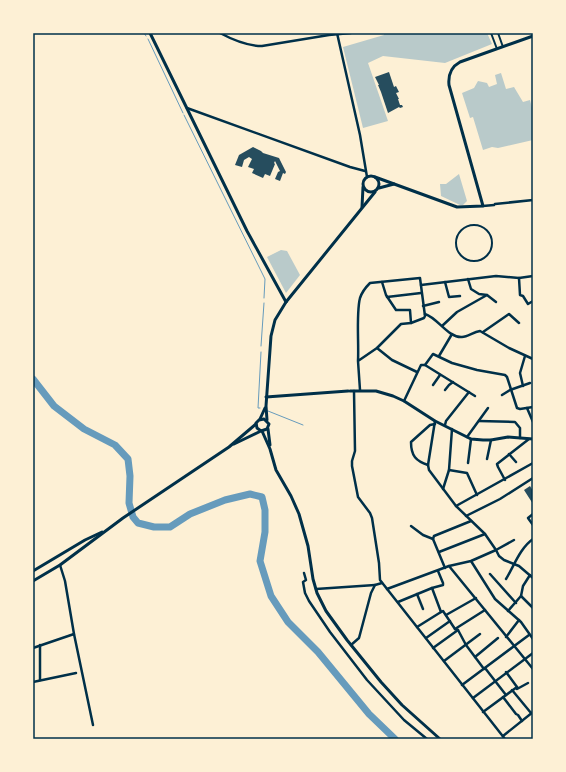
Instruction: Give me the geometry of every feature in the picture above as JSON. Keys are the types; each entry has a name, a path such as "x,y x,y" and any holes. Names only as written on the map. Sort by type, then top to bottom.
{"street":[{"path":"150,33 247,231 286,302"},
{"path":"220,33 242,43 254,46 351,33"},
{"path":"491,33 497,49"},
{"path":"498,33 503,47"},
{"path":"337,34 360,135 367,177"},
{"path":"483,206 448,80 451,71 457,64 533,36"},
{"path":"186,108 247,128 350,167 365,171"},
{"path":"367,177 374,177 396,183 458,207 483,206 533,200"},
{"path":"362,208 363,182 367,177"},
{"path":"374,177 379,181 379,188"},
{"path":"270,449 266,397 272,329 279,312 375,192 379,188 396,183"},
{"path":"363,185 368,192 375,192"},
{"path":"469,225 481,226 490,235 492,241 492,247 489,253 485,257 473,261 462,256 456,245 456,239 459,233 463,228 469,225"},
{"path":"421,286 496,276 519,278 533,276"},
{"path":"358,361 377,348 391,336 400,325 424,318 425,314 420,278 369,284 361,296 359,312 358,361 360,390"},
{"path":"519,278 520,295 523,296 528,304 533,301"},
{"path":"468,279 471,289 480,294 487,294 496,302"},
{"path":"382,282 387,297 396,311 410,310 411,323"},
{"path":"445,282 449,297 460,296"},
{"path":"387,297 421,293"},
{"path":"442,326 457,312 487,294"},
{"path":"423,306 439,302"},
{"path":"425,314 432,316 452,334 462,337 477,332 483,332 533,359"},
{"path":"483,332 509,314 519,323"},
{"path":"439,356 452,334"},
{"path":"377,348 392,360 417,372"},
{"path":"404,401 421,365 425,365 433,354 452,363 476,370 505,375 517,408 532,407"},
{"path":"523,386 520,373 525,356"},
{"path":"425,365 475,396"},
{"path":"433,385 440,375"},
{"path":"445,390 453,382"},
{"path":"502,395 510,390 530,384"},
{"path":"266,397 354,390 376,391 404,401 435,422 445,425 467,437 483,440 491,440 508,436 531,439"},
{"path":"354,390 355,451 352,466 358,497 372,518 379,563 379,578 505,739"},
{"path":"445,425 446,421 469,392"},
{"path":"33,581 60,565 107,529 229,447 256,424 266,406"},
{"path":"467,437 488,408"},
{"path":"528,408 533,422"},
{"path":"260,419 267,420"},
{"path":"479,421 515,422 520,428 520,438"},
{"path":"435,422 428,465 429,470 456,506 485,534 496,550 498,556 516,564 533,578"},
{"path":"428,465 419,462 416,459 411,447 411,442 435,422"},
{"path":"256,424 257,428 262,431 270,449 276,470 291,496 299,514 308,546 313,579 326,611 351,645 392,694 440,739"},
{"path":"229,447 268,428"},
{"path":"443,490 449,470 452,429"},
{"path":"468,463 471,438"},
{"path":"505,480 497,465 509,454 531,439"},
{"path":"487,459 491,440"},
{"path":"509,454 516,462"},
{"path":"456,506 533,463"},
{"path":"449,470 467,473 477,495"},
{"path":"466,516 500,499 533,478"},
{"path":"533,514 528,518 533,525"},
{"path":"433,540 434,536 471,521"},
{"path":"411,526 433,540 445,568"},
{"path":"33,571 85,540 107,529"},
{"path":"439,552 485,534"},
{"path":"506,579 516,564 523,549 533,539"},
{"path":"387,589 449,566 472,561 514,540"},
{"path":"472,561 492,595 508,612 519,620 533,639"},
{"path":"60,565 65,581 74,634 93,725"},
{"path":"449,566 533,669"},
{"path":"398,602 443,585 438,571"},
{"path":"304,573 306,580 304,582 305,593 344,651 383,698 404,720 427,739"},
{"path":"490,574 516,603"},
{"path":"508,612 521,596 523,584 530,575"},
{"path":"316,589 375,585 382,583"},
{"path":"351,645 359,638 371,593 375,585"},
{"path":"432,588 441,612 443,611 475,657 496,681 516,714 522,721"},
{"path":"417,594 423,609"},
{"path":"521,596 533,608"},
{"path":"446,615 476,598"},
{"path":"433,648 456,629 485,610"},
{"path":"417,626 441,612"},
{"path":"506,637 519,620"},
{"path":"426,638 450,621"},
{"path":"33,648 74,634"},
{"path":"444,661 480,634"},
{"path":"462,685 513,646 530,635"},
{"path":"475,657 498,638"},
{"path":"40,645 40,680"},
{"path":"472,698 533,652"},
{"path":"506,672 517,689 528,684"},
{"path":"33,682 76,673"},
{"path":"483,712 517,687"},
{"path":"503,736 532,713 512,690"}],"shaded area":[{"path":"384,33 487,33 492,44 445,63 383,56 368,63 388,121 363,128 343,47 384,35"},
{"path":"501,73 506,89 514,87 523,102 530,100 533,112 533,140 483,150 473,117 470,118 462,93 474,88 478,81 487,83 489,87 497,84 495,75"},
{"path":"459,174 467,201 463,205 441,196 440,184 446,184"},
{"path":"281,250 287,251 300,275 286,293 267,257"}],"building":[{"path":"389,72 394,87 396,86 399,92 396,93 400,105 403,107 399,107 388,113 375,77"},
{"path":"253,147 263,153 279,158 286,172 285,174 283,173 280,181 275,179 280,171 275,161 270,176 265,174 263,178 252,173 254,169 248,167 252,159 249,157 244,160 242,167 235,165 239,155"},
{"path":"530,486 533,491 533,504 524,490"}],"waterway":[{"path":"148,39 183,113"},
{"path":"184,115 265,279 264,298"},
{"path":"261,346 264,303"},
{"path":"260,408 258,408 261,352"},
{"path":"33,379 54,406 84,429 115,445 128,459 130,476 129,503 133,517 138,523 154,527 170,527 190,514 225,500 250,494 262,497 265,510 265,532 260,561 271,596 288,622 318,652 369,714 395,739"},
{"path":"268,411 303,425"}]}
